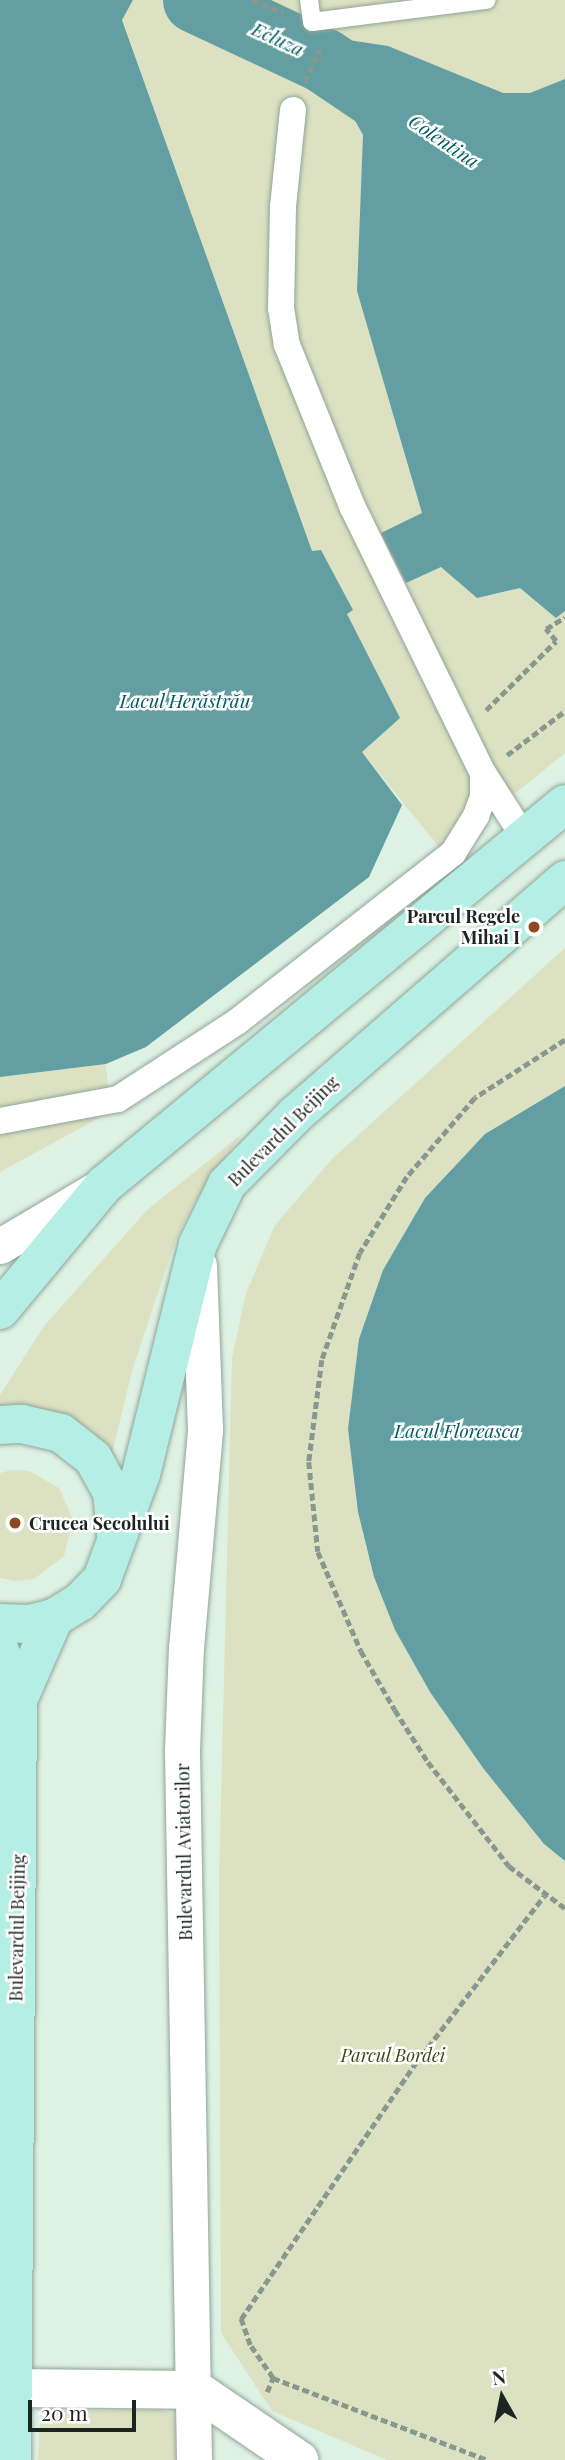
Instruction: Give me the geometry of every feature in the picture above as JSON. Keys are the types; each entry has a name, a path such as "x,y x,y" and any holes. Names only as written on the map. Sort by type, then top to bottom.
{"main road":[{"path":"0,1310 104,1185 565,804"},
{"name":"Bulevardul Beijing","path":"0,1623 30,1625 54,1618 88,1595 102,1579 141,1474 198,1244 217,1199 242,1167 366,1052 565,880"},
{"name":"Bulevardul Beijing","path":"0,1425 22,1424 61,1433 93,1458 104,1473 117,1511 114,1551"},
{"name":"Bulevardul Beijing","path":"18,1700 54,1618"},
{"name":"Bulevardul Beijing","path":"0,1651 18,1700 12,2455"}],"street":[{"path":"293,110 282,282 287,345 302,389 369,540 483,773 524,836"},
{"path":"0,1121 118,1100 238,1021 453,853 476,816 483,773"},
{"path":"0,1246 104,1185"},
{"name":"Bulevardul Aviatorilor","path":"194,2460 196,2390 182,1750 186,1647 205,1429 198,1244"},
{"path":"12,2388 196,2390 299,2460"}],"lane":[{"path":"309,0 312,22 488,0"}],"path":[{"path":"463,733 556,641 547,629 565,618"},
{"path":"483,773 565,711"},
{"path":"565,1040 475,1098 407,1177 360,1253 322,1360 309,1462 318,1552 361,1651 428,1762 483,1835 544,1896 565,1908"},
{"path":"488,2460 273,2378 250,2345 241,2319 415,2064 544,1896"},
{"path":"264,2398 273,2378"}],"green space":[{"path":"133,0 565,0 565,753 443,852 362,752 347,613 352,610 320,550 312,552 122,19"},
{"name":"Parcul Bordei","path":"565,948 565,1086 485,1134 425,1198 383,1270 348,1429 358,1512 374,1577 395,1630 430,1692 483,1768 544,1844 565,1861 565,2460 387,2460 272,2411 221,2333 219,1878 232,1358 246,1293 275,1225 333,1158"},
{"path":"106,1064 110,1112 0,1172 0,1077"},
{"path":"242,1134 195,1201 176,1239 132,1371 112,1454 90,1430 61,1413 17,1406 0,1409 0,1395 44,1326 147,1210"},
{"path":"12,1470 29,1471 59,1488 73,1520 64,1556 34,1579 15,1581 0,1578 0,1473"},
{"path":"159,2410 172,2413 180,2425 178,2460 38,2460 40,2420 56,2411"}],"water":[{"name":"Lacul Herăstrău","path":"0,0 133,0 122,20 312,551 321,550 353,610 347,614 400,718 362,752 402,805 369,877 146,1047 106,1064 0,1077"},
{"name":"Colentina","path":"335,38 388,46 503,93 530,93 565,79 565,611 556,618 520,588 477,598 441,567 406,583 381,533 422,513 357,291 363,135 341,95 318,74"},
{"name":"Lacul Floreasca","path":"565,1086 565,1861 544,1844 483,1768 430,1692 395,1630 374,1577 358,1512 348,1429 359,1339 383,1270 425,1198 485,1134"}],"waterway":[{"name":"Ecluza","path":"195,0 323,60 397,110"}],"place":[{"name":"Parcul Regele Mihai I","path":"534,927"},
{"name":"Crucea Secolului","path":"15,1523"}]}
